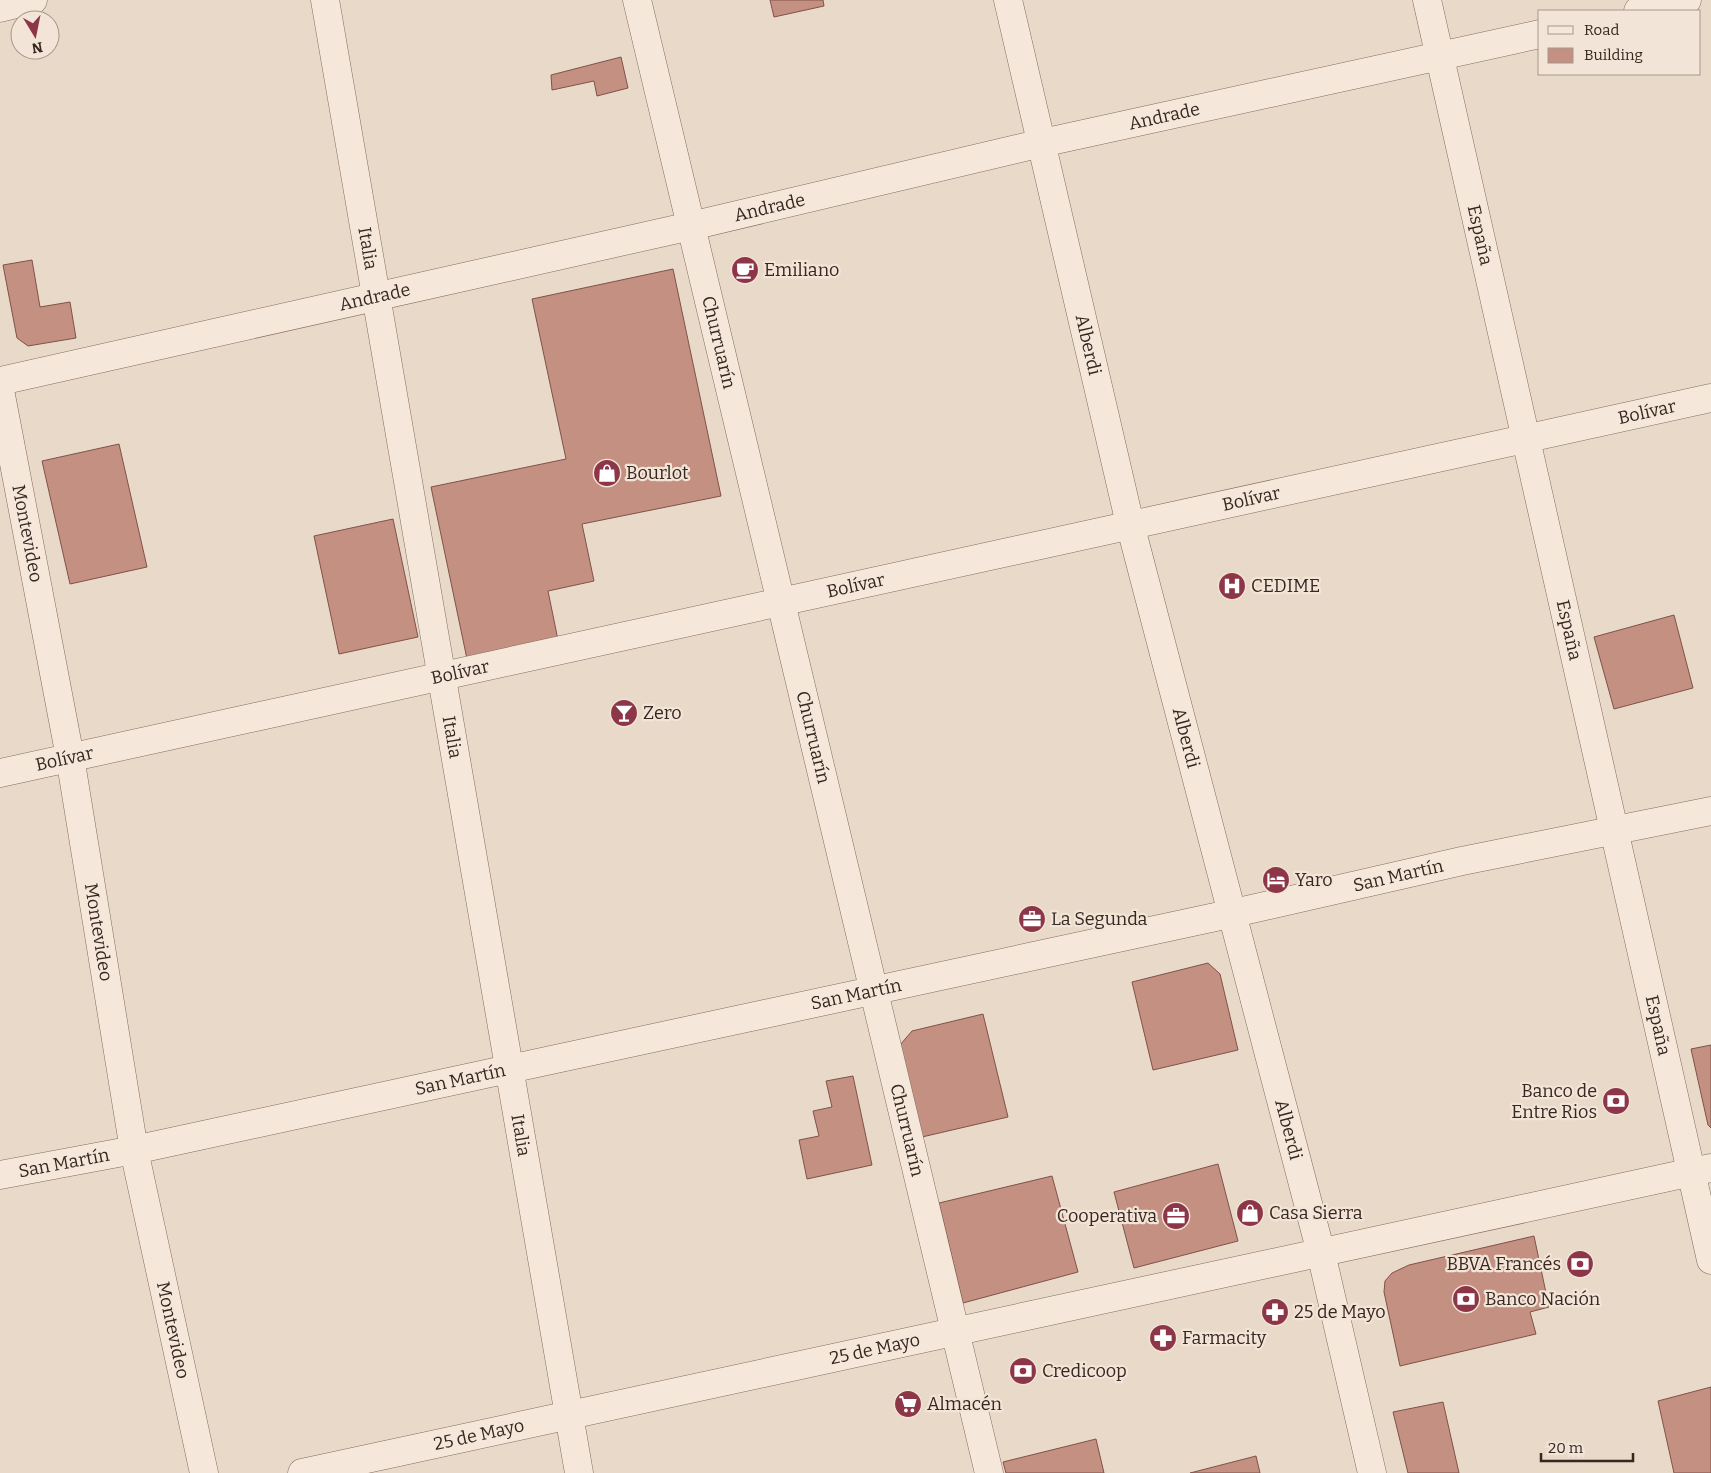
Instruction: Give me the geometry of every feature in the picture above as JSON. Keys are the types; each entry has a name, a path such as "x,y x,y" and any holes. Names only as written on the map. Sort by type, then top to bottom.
{"street":[{"path":"0,8 33,0"},
{"name":"Italia","path":"325,0 579,1473"},
{"name":"Churruarín","path":"637,0 989,1473"},
{"name":"Alberdi","path":"1008,0 1130,524 1234,913 1321,1253 1372,1473"},
{"name":"España","path":"1428,0 1614,832 1701,1170 1711,1260"},
{"path":"1642,10 1687,0"},
{"name":"Andrade","path":"0,381 691,226 1042,143 1538,34"},
{"name":"Montevideo","path":"0,390 70,757 134,1150 204,1473"},
{"name":"Bolívar","path":"0,772 1711,398"},
{"name":"San Martín","path":"0,1175 134,1150 1234,913 1462,861 1711,811"},
{"name":"25 de Mayo","path":"302,1473 1701,1170"}],"building":[{"path":"770,0 823,0 824,6 774,17"},
{"path":"621,57 628,88 597,96 594,81 552,90 551,75"},
{"path":"32,260 40,307 70,302 76,338 28,346 17,338 3,265"},
{"name":"Bourlot","path":"673,269 721,496 582,524 594,581 548,591 558,640 467,659 431,487 566,459 532,299"},
{"path":"119,444 147,567 70,584 42,461"},
{"path":"393,519 418,637 339,654 314,536"},
{"path":"1674,615 1693,688 1614,709 1594,637"},
{"path":"1208,963 1220,974 1238,1050 1153,1070 1132,982"},
{"path":"983,1014 1008,1117 922,1137 900,1045 912,1031"},
{"path":"1711,1045 1711,1128 1708,1125 1691,1049"},
{"path":"853,1076 872,1165 807,1179 799,1140 819,1136 813,1111 832,1107 826,1081"},
{"name":"Cooperativa","path":"1218,1164 1238,1241 1134,1268 1114,1192"},
{"path":"1052,1176 1078,1272 963,1303 939,1203"},
{"name":"Banco Nación","path":"1534,1236 1549,1307 1530,1312 1536,1334 1400,1366 1384,1292 1385,1281 1392,1273 1409,1265"},
{"path":"1711,1387 1711,1473 1674,1473 1658,1401"},
{"path":"1443,1402 1459,1473 1408,1473 1393,1412"},
{"path":"1096,1439 1104,1473 1006,1473 1003,1462"},
{"path":"1256,1456 1260,1473 1190,1473"}],"place":[{"name":"Emiliano","path":"745,270"},
{"name":"Bourlot","path":"607,473"},
{"name":"CEDIME","path":"1232,586"},
{"name":"Zero","path":"624,713"},
{"name":"Yaro","path":"1276,880"},
{"name":"La Segunda","path":"1032,919"},
{"name":"Banco de Entre Rios","path":"1616,1101"},
{"name":"Casa Sierra","path":"1250,1213"},
{"name":"Cooperativa","path":"1176,1216"},
{"name":"BBVA Francés","path":"1580,1264"},
{"name":"Banco Nación","path":"1466,1299"},
{"name":"25 de Mayo","path":"1275,1312"},
{"name":"Farmacity","path":"1163,1338"},
{"name":"Credicoop","path":"1023,1371"},
{"name":"Almacén","path":"908,1404"}]}
